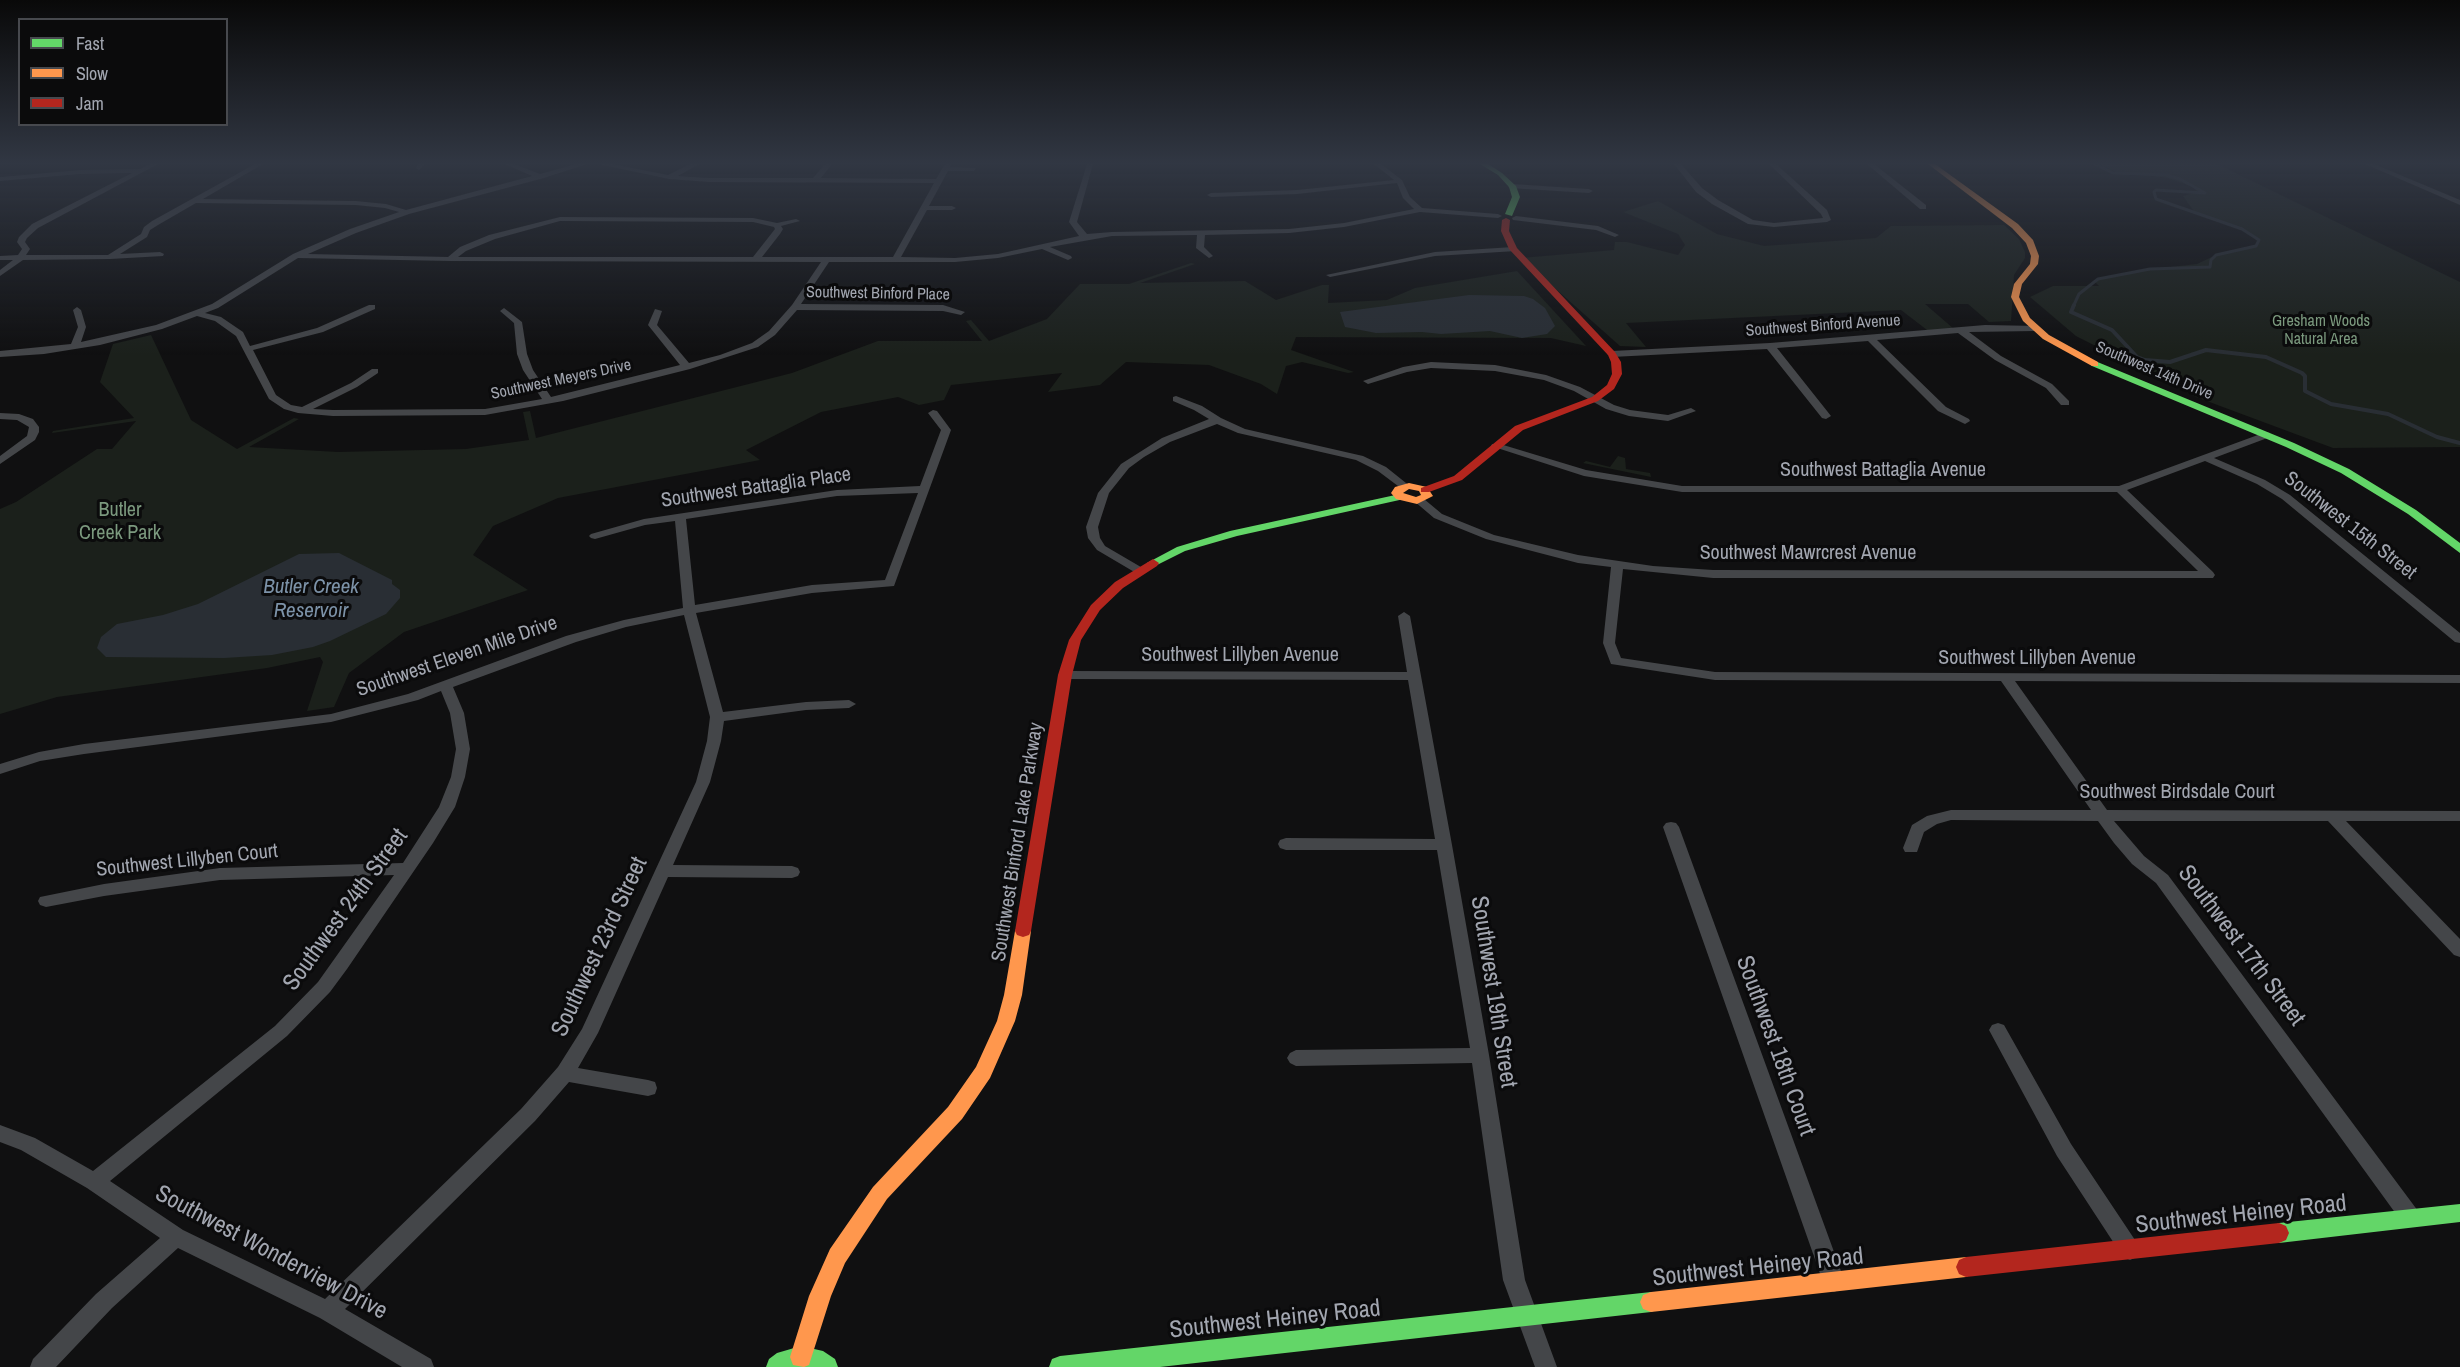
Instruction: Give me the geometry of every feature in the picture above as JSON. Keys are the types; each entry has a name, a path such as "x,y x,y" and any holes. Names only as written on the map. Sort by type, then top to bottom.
{"street":[{"path":"0,274 21,258 26,249 21,242 33,228"},
{"path":"110,257 144,235 147,228"},
{"path":"0,354 28,353 75,346 142,332 197,313 234,296 296,256 362,228"},
{"path":"450,259 463,249 523,228"},
{"path":"756,259 778,228"},
{"path":"896,260 913,228"},
{"path":"1076,228 1085,237"},
{"path":"296,256 450,259 896,260 979,258 1044,247 1085,237 1138,233 1289,231 1318,228"},
{"path":"1176,399 1198,408 1217,420 1250,433 1359,458 1382,469 1403,492 1416,487 1423,495 1458,478 1496,446 1528,424 1584,405 1606,392 1615,379 1617,368 1612,354 1513,249 1505,228"},
{"path":"1596,228 1616,235"},
{"name":"Southwest 14th Drive","path":"2017,228 2030,242 2036,256 2034,264 2018,284 2015,297 2022,314 2035,328 2057,344 2092,363 2328,462 2412,512 2460,549"},
{"path":"1201,233 1200,248 1209,256"},
{"path":"1044,247 1068,258"},
{"path":"1330,275 1435,254 1513,249"},
{"path":"0,258 160,254"},
{"name":"Southwest Meyers Drive","path":"197,313 229,324 240,334 272,397 279,403 302,411 453,414 504,410 687,367 755,345 772,333 795,307 826,260"},
{"path":"248,349 320,330 372,307"},
{"name":"Southwest Binford Place","path":"795,307 943,308 961,312"},
{"path":"75,346 82,327 77,310"},
{"path":"658,310 652,325 687,367"},
{"path":"504,311 518,322 522,354 528,370 548,401"},
{"name":"Southwest Binford Avenue","path":"1612,354 1770,346 1960,330 2035,328"},
{"path":"1960,330 1998,358 2049,386 2065,403"},
{"path":"1871,339 1942,409 1965,421"},
{"path":"1770,346 1826,416"},
{"path":"1368,381 1406,369 1431,365 1485,367 1546,378 1577,390 1610,407 1644,416 1668,418 1691,411"},
{"path":"302,411 354,385 375,371"},
{"path":"924,489 946,430 933,413"},
{"path":"0,416 19,417 34,427 33,435 0,461"},
{"path":"1140,570 1101,548 1094,538 1092,527 1104,493 1113,479 1140,455 1166,440 1217,420"},
{"name":"Southwest Battaglia Avenue","path":"1496,446 1584,473 1682,489 2120,489 2266,435"},
{"name":"Southwest 15th Street","path":"2206,458 2286,497 2460,639"},
{"name":"Southwest Battaglia Place","path":"595,536 644,522 837,493 924,489"},
{"name":"Southwest Eleven Mile Drive","path":"0,769 30,759 84,749 316,721 374,708 446,686 597,631 689,610 812,590 890,583 924,489"},
{"name":"Southwest Mawrcrest Avenue","path":"1423,495 1438,516 1490,537 1535,550 1617,566 1713,574 2209,575 2120,489"},
{"name":"Southwest Binford Lake Parkway","path":"801,1357 820,1296 847,1240 880,1193 955,1113 983,1072 1006,1021 1013,995 1065,675 1075,639 1086,621 1106,596 1140,570 1181,549 1214,538 1403,492"},
{"name":"Southwest 23rd Street","path":"328,1311 512,1132 565,1073 589,1033 703,782 712,750 717,717 689,610 680,517"},
{"name":"Southwest Lillyben Avenue","path":"1617,566 1609,643 1616,661 1739,677 2460,679"},
{"name":"Southwest 19th Street","path":"1404,616 1479,1055 1514,1280 1546,1367"},
{"name":"Southwest Lillyben Avenue","path":"1065,675 1414,676"},
{"name":"Southwest 17th Street","path":"2006,678 2120,839 2138,860 2162,879 2411,1218"},
{"name":"Southwest 24th Street","path":"94,1182 264,1045 304,1009 342,964 438,823 458,777 463,749 462,736 457,713 446,686"},
{"path":"717,717 806,706 849,704"},
{"name":"Southwest Birdsdale Court","path":"1911,848 1917,828 1932,820 1951,815 2460,816"},
{"path":"2333,816 2460,951"},
{"name":"Southwest 18th Court","path":"1671,827 1834,1282"},
{"path":"1286,844 1444,845"},
{"name":"Southwest Lillyben Court","path":"46,901 104,890 220,874 273,870 405,870"},
{"path":"662,871 792,872"},
{"path":"1998,1030 2064,1150 2130,1250"},
{"path":"1296,1058 1479,1055"},
{"path":"565,1073 648,1088"},
{"name":"Southwest Wonderview Drive","path":"0,1133 28,1144 94,1182 176,1237 328,1311 423,1367"},
{"name":"Southwest Heiney Road","path":"1060,1367 1230,1357 1527,1315 2460,1213"},
{"path":"41,1367 104,1301 176,1237"},
{"path":"777,1367 785,1361 801,1357 815,1359 827,1367"}],"green space":[{"path":"1662,228 1706,228 1717,234 1764,246 1876,238 1889,228 2007,228 2019,239 2025,252 2025,258 2014,275 2011,321 1989,322 1968,304 1925,304 1954,329 1931,333 1901,310 1626,323 1646,347 1620,346 1521,258 1614,250 1615,242 1627,242 1678,255 1685,245 1678,234"},
{"name":"Gresham Woods Natural Area","path":"2236,228 2348,228 2460,282 2460,447 2333,448 2196,397 2076,336 2030,297 2053,286 2099,286 2094,281 2135,271 2197,264 2214,256 2254,247 2259,243 2248,232"},
{"name":"Butler Creek Park","path":"1191,263 1195,264 1140,283 1245,281 1276,300 1322,285 1329,285 1328,303 1387,300 1415,288 1517,271 1586,346 1551,338 1296,337 1291,350 1354,372 1348,373 1302,362 1286,366 1277,394 1261,384 1209,365 1126,362 1100,385 1048,392 1062,373 951,385 944,400 919,405 898,397 821,412 746,450 760,460 558,498 493,526 473,555 528,590 404,632 349,673 334,707 307,711 323,662 320,657 267,668 57,697 0,714 0,509 16,502 97,449 112,449 136,421 52,433 134,418 100,382 113,344 151,335 191,420 237,449 294,418 299,419 249,447 338,452 466,449 529,440 523,412 530,411 536,438 792,373 878,341 982,341 966,321 971,320 989,341 1047,319 1080,284 1129,284"},
{"path":"1618,456 1625,458 1626,469 1650,473 1651,477 1583,463 1586,461 1610,467"}],"water":[{"path":"1469,295 1524,296 1533,299 1545,308 1555,326 1547,334 1522,338 1490,331 1441,334 1376,333 1345,327 1340,312"},
{"name":"Butler Creek Reservoir","path":"339,553 392,580 392,584 400,590 400,598 386,614 330,641 313,647 272,655 224,658 106,657 97,648 101,637 117,624 163,615 198,604 299,554"}],"waterway":[{"path":"2073,307 2079,294 2098,279 2150,269 2210,267 2211,260 2216,255 2256,246 2259,240 2239,228"},
{"path":"2074,305 2071,312 2112,330 2137,357 2145,360 2170,362 2206,350 2266,357 2302,373 2305,376 2305,391 2331,404 2388,414 2437,437 2460,443"}],"traffic: fast":[{"path":"2095,364 2290,445 2345,471 2412,512 2460,549"},
{"path":"1153,563 1181,549 1234,533 1400,497"},
{"path":"2279,1233 2460,1213"},
{"path":"1060,1367 1651,1302"},
{"path":"777,1367 785,1361 801,1357 815,1359 827,1367"}],"traffic: slow":[{"path":"2017,228 2030,242 2035,256 2034,264 2018,284 2015,297 2026,319 2046,337 2095,364"},
{"path":"1409,486 1423,489 1427,496 1417,501 1400,497 1397,493 1399,489 1409,486"},
{"path":"801,1357 820,1296 837,1256 880,1193 955,1113 983,1072 1006,1021 1013,995 1023,931"},
{"path":"1651,1302 1966,1267"}],"traffic: jam":[{"path":"1425,490 1458,478 1519,428 1595,399 1611,387 1617,374 1616,362 1612,354 1513,249 1505,228"},
{"path":"1023,931 1065,675 1075,640 1095,608 1119,585 1153,563"},
{"path":"1966,1267 2279,1233"}]}
